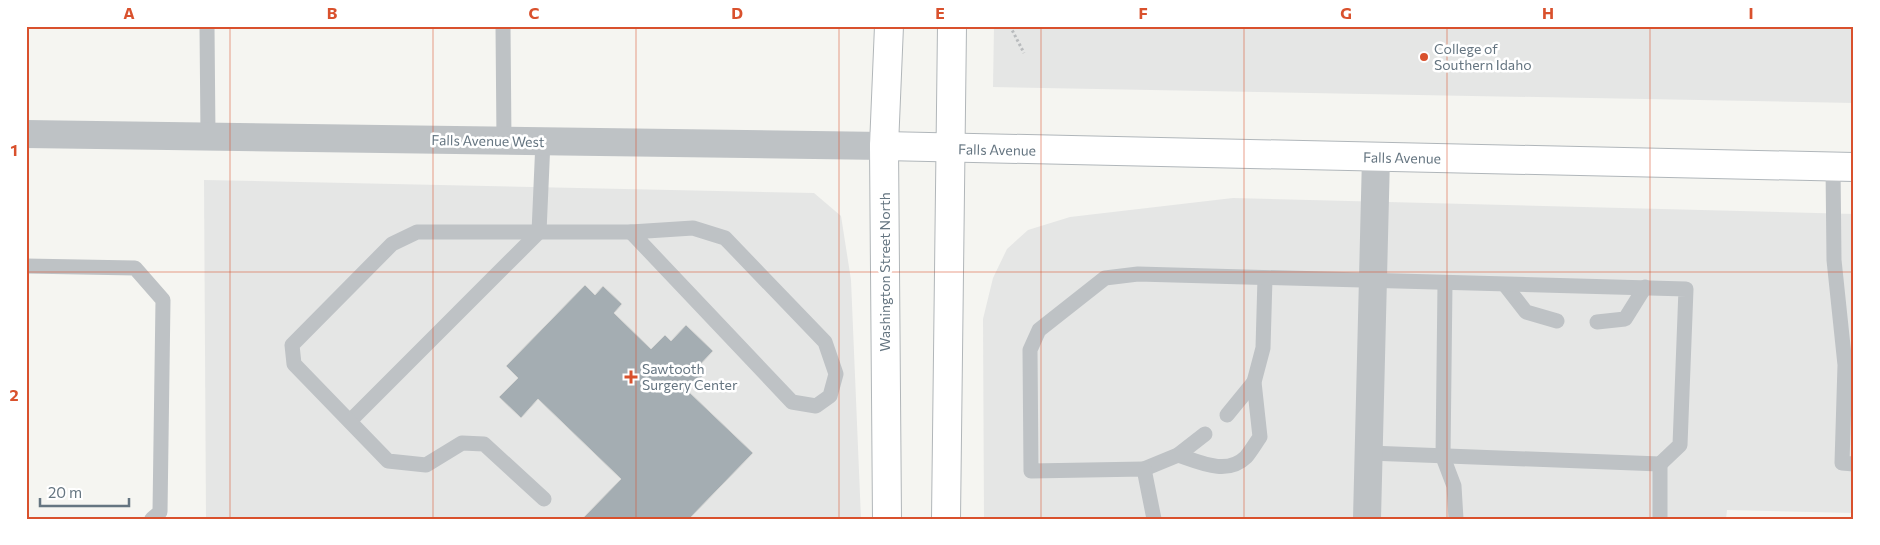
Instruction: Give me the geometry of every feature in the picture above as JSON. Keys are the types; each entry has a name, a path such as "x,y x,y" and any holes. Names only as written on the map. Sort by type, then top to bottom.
{"main road":[{"name":"Washington Street North","path":"886,519 884,146 889,26"},
{"path":"946,519 952,26"},
{"name":"Falls Avenue West","path":"884,146 950,149"},
{"name":"Falls Avenue","path":"950,149 1844,166"}],"street":[{"name":"Falls Avenue West","path":"26,134 884,146"},
{"path":"1367,519 1376,157"}],"lane":[{"path":"207,26 208,136"},
{"path":"503,26 504,141"},
{"path":"350,420 540,232 543,142"},
{"path":"1844,166 1834,260 1845,365 1842,463 1854,464"},
{"path":"544,499 484,444 462,443 426,466 388,460 294,364 292,345 392,244 417,232 632,232 693,228 725,238 825,342 836,374 830,396 816,406 792,402 632,232"},
{"path":"26,266 135,268 163,300 160,512 152,519"},
{"path":"1205,434 1178,455 1144,469 1031,471 1030,350 1039,330 1105,278 1138,274 1686,289 1680,445 1660,464 1368,453"},
{"path":"1178,455 1212,466 1230,466 1245,458 1260,437 1254,382 1263,348 1265,278"},
{"path":"1445,283 1443,457 1454,486 1456,519"},
{"path":"1506,285 1526,312 1556,321"},
{"path":"1597,322 1625,319 1645,287"},
{"path":"1227,415 1254,382"},
{"path":"1660,464 1660,519"},
{"path":"1144,469 1154,519"}],"path":[{"path":"1010,26 1024,53"}],"shaded area":[{"name":"College of Southern Idaho","path":"994,26 1854,26 1854,103 993,87"},
{"path":"204,180 814,193 841,216 851,280 861,519 206,519"},
{"path":"1233,198 1854,214 1854,513 1727,510 1726,519 984,519 983,319 993,278 1007,249 1028,230 1070,217"}],"building":[{"path":"585,285 595,295 603,286 622,304 614,313 651,349 665,335 671,341 686,325 713,351 696,369 703,376 688,391 753,453 689,519 582,519 621,479 538,399 521,418 499,397 518,378 506,366"}],"place":[{"name":"College of Southern Idaho","path":"1424,57"},
{"name":"Sawtooth Surgery Center","path":"631,377"}]}
